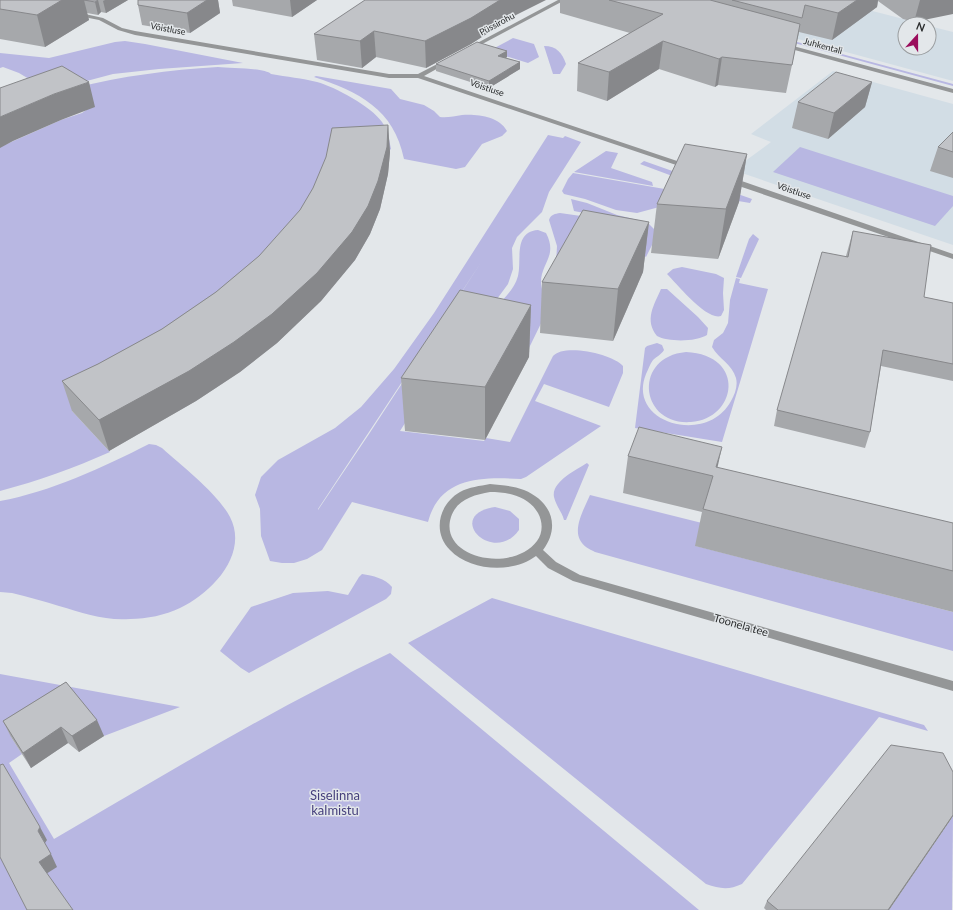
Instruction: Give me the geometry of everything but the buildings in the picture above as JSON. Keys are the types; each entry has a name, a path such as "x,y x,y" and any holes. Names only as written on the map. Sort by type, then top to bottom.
{"street":[{"name":"Püssirohu","path":"460,54 562,0"},
{"name":"Võistluse","path":"70,13 101,19 120,29 135,33 389,76 419,76 694,168"},
{"name":"Juhkentali","path":"778,44 953,91"},
{"path":"419,76 453,58"},
{"name":"Võistluse","path":"722,178 953,257"},
{"path":"490,488 519,492 532,499 541,508 546,518 547,529 544,540 536,550 515,561 490,563 477,561 454,548 446,538 443,526 445,515 452,505 462,496 475,491 490,488"},
{"name":"Toonela tee","path":"536,550 552,565 577,578 953,686"}],"shaded area":[{"path":"687,0 849,5 897,17 897,56 937,56 937,28 953,32 953,81 676,6"},
{"path":"833,71 953,104 953,245 733,170 771,142 751,134"}],"green space":[{"path":"642,0 953,84 953,86 658,6"},
{"path":"513,38 534,44 539,57 528,63 489,51"},
{"path":"125,41 243,63 113,74 49,91 19,73 3,67 0,68 0,53 49,58 115,42"},
{"path":"544,46 549,46 556,49 563,57 566,64 560,74 553,74"},
{"path":"218,67 262,71 325,84 352,98 377,116 386,129 391,149 72,411 110,452 56,474 0,491 0,147 61,120 82,113 92,106 75,88 146,74"},
{"path":"316,76 391,89 400,99 424,105 440,117 468,115 487,117 499,122 507,131 502,136 482,144 465,167 456,169 404,159 399,142 392,127 383,115 360,96 314,77"},
{"path":"548,135 563,138 565,136 581,142 549,192 542,212 517,237 512,248 513,269 508,284 497,299 457,341 400,431 484,441 486,438 510,442 553,356 559,352 567,350 577,350 599,354 618,362 623,366 623,373 609,407 544,384 535,401 601,426 526,477 521,479 492,478 478,480 465,482 453,488 442,496 434,507 428,522 352,502 322,550 307,559 294,563 270,561 261,536 260,509 255,495 261,477 278,460 335,428 361,407 394,369 434,313","holes":["482,261 369,434 318,510"]},
{"path":"800,147 953,196 953,206 935,226 773,172"},
{"path":"606,151 618,153 611,168 652,182 653,186 574,172"},
{"path":"644,161 752,199 750,203 679,191 683,180 640,164"},
{"path":"573,173 676,191 663,206 637,213 616,210 585,199 564,194 562,191"},
{"path":"571,199 649,224 658,233 646,257 589,214 574,211"},
{"path":"560,213 581,216 556,264 557,246 549,220 552,215"},
{"path":"538,230 546,233 549,241 550,254 543,270 541,285 545,297 550,305 529,348 501,302 517,280 522,241 530,232"},
{"path":"753,234 759,239 741,278 736,277 749,239"},
{"path":"682,267 716,274 724,278 724,310 721,316 715,316 700,308 667,274 673,269"},
{"path":"736,278 740,279 739,283 768,289 722,442 635,428 645,348 657,343 662,345 664,350 651,363 646,374 643,391 647,405 658,416 672,423 688,425 705,423 720,415 731,401 736,390 736,378 732,369 712,347 714,340 723,333 728,323 730,300"},
{"path":"661,289 667,289 698,317 708,328 707,335 689,340 675,340 657,336 651,324 651,318 653,307"},
{"path":"686,352 706,356 719,364 727,375 729,387 726,399 718,410 706,418 691,422 674,420 661,413 653,403 649,390 650,377 657,366 669,357"},
{"path":"149,444 162,448 189,472 217,499 230,517 235,531 235,545 231,558 224,571 204,593 180,608 168,613 136,619 112,619 85,614 12,593 0,592 0,501 38,492 76,478"},
{"path":"587,463 589,465 566,520 564,520 554,497 556,486 565,477"},
{"path":"590,495 702,523 696,546 953,612 953,651 595,552 583,544 578,535 580,517"},
{"path":"495,507 510,511 519,519 519,530 508,540 497,543 486,541 478,535 473,527 473,519 480,512"},
{"path":"362,574 386,581 392,587 391,594 386,599 249,673 220,651 251,607 293,593 328,591 348,595"},
{"path":"492,598 924,725 928,731 879,717 742,884 729,888 711,886 706,884 408,643"},
{"name":"Siselinna kalmistu","path":"390,653 699,910 0,910 0,674 180,707 104,736 73,698 11,737 22,754 9,763 54,839 262,719"},
{"path":"953,816 952,910 889,910"}]}
